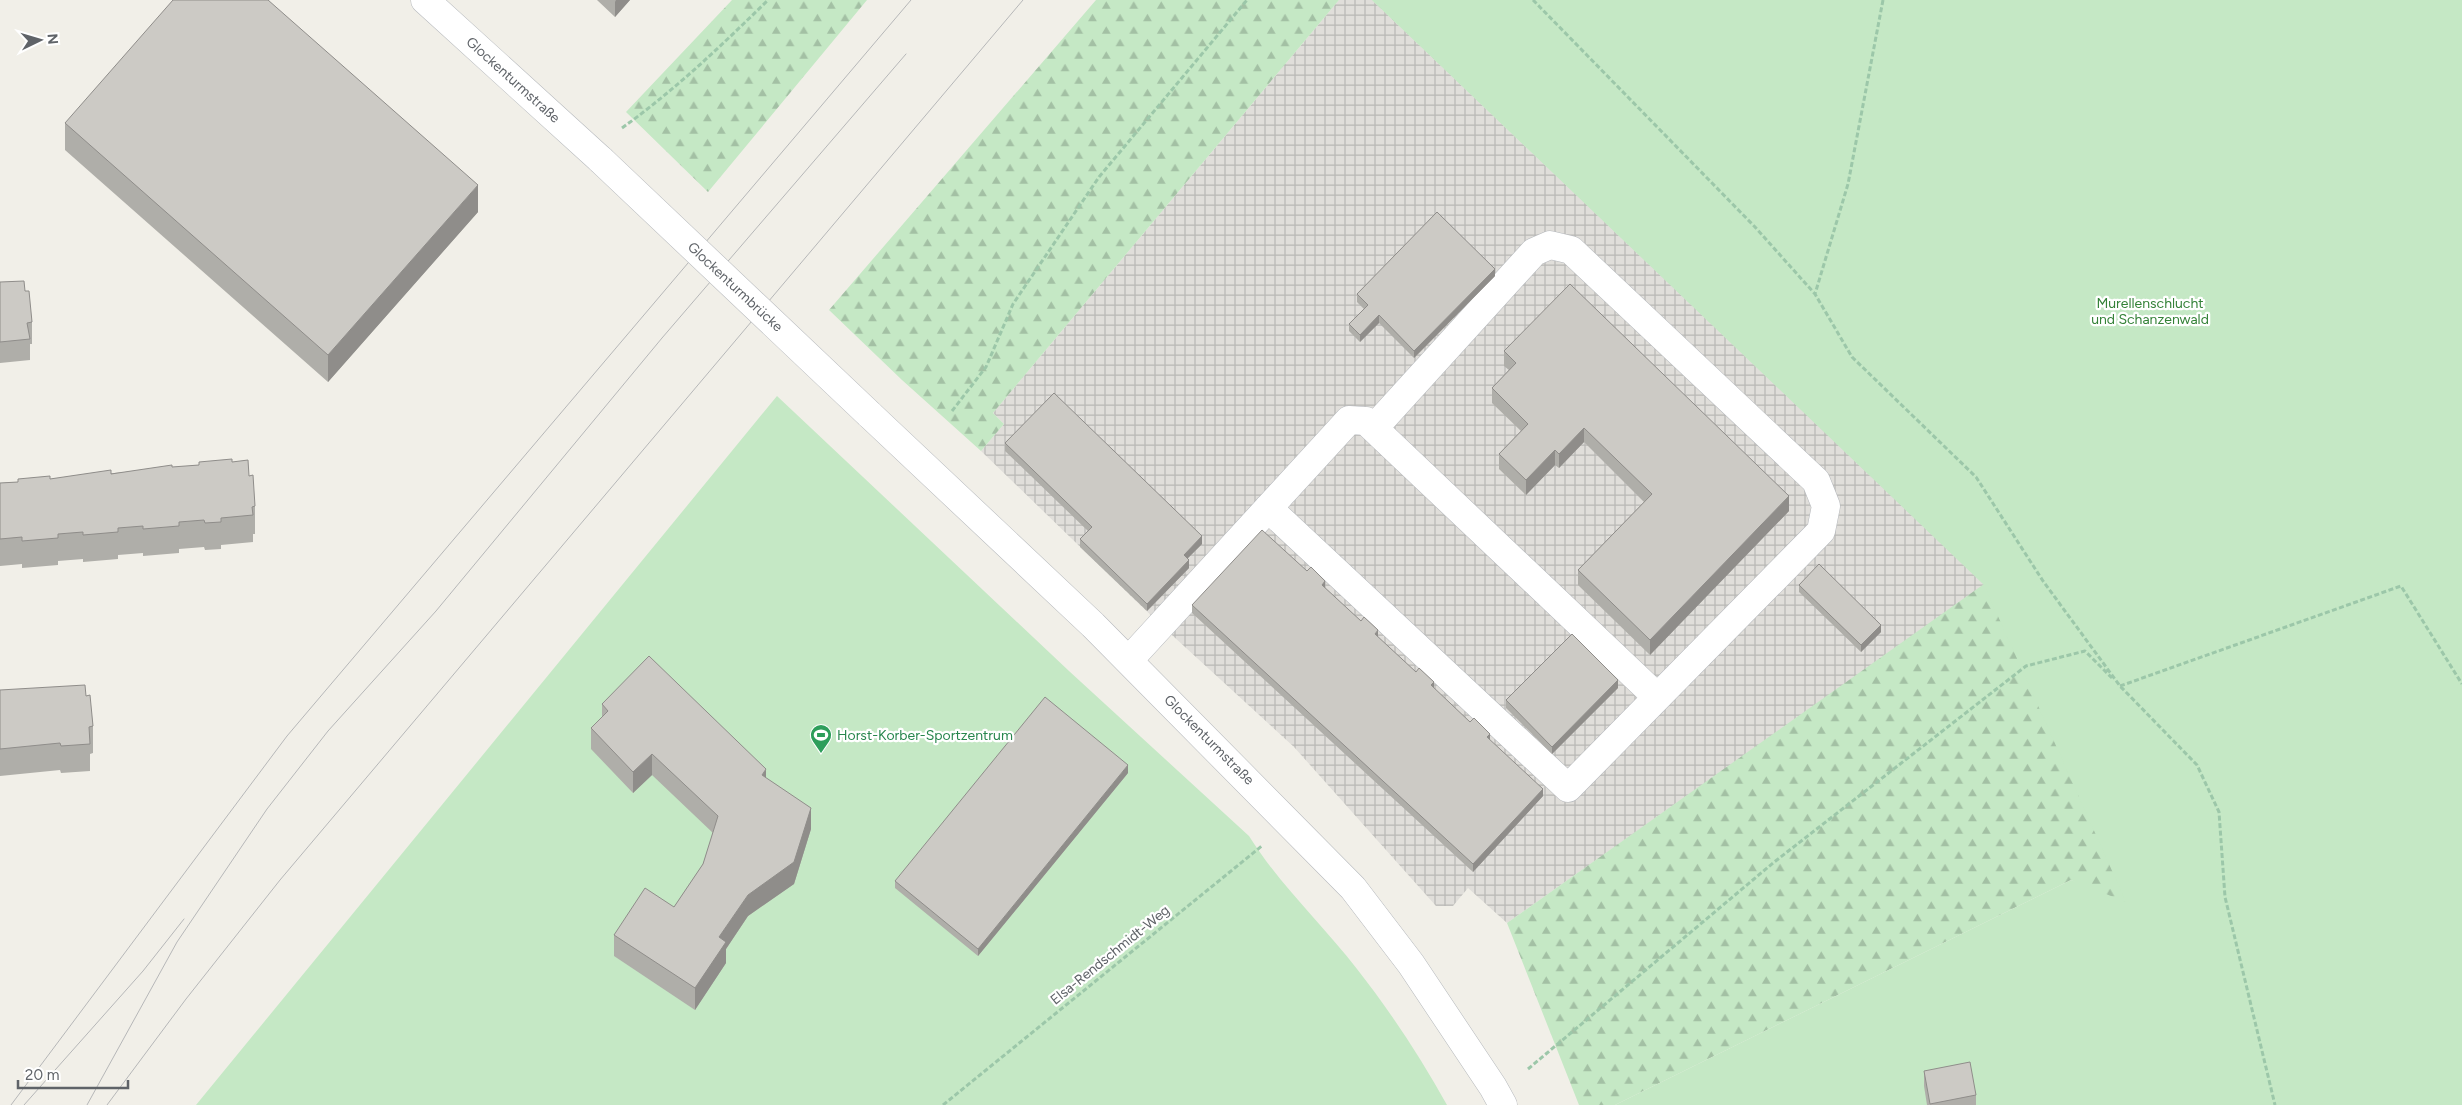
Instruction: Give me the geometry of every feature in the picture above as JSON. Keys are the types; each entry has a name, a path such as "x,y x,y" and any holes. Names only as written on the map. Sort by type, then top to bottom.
{"street":[{"name":"Glockenturmstraße","path":"424,0 601,160"},
{"name":"Glockenturmbrücke","path":"601,160 869,414"},
{"path":"1268,508 1568,788 1656,696 1821,531 1826,506 1816,481 1571,250 1550,245 1534,252 1374,428"},
{"name":"Glockenturmstraße","path":"869,414 1129,660 1353,888 1411,964 1503,1105"},
{"path":"1129,660 1350,420 1366,421 1656,696"}],"path":[{"path":"622,128 710,57 768,0"},
{"path":"952,411 986,367 1013,304 1100,177 1247,0"},
{"path":"1534,0 1755,227 1815,294 1852,357 1976,477 2043,581 2120,686"},
{"path":"1815,294 1848,184 1884,0"},
{"path":"2120,686 2401,586 2462,684"},
{"path":"1528,1069 1773,863 2026,666 2085,651 2197,765 2219,812 2225,897 2276,1105"},
{"name":"Elsa-Rendschmidt-Weg","path":"943,1105 1291,823"}],"shaded area":[{"path":"1339,0 1372,0 1985,585 1507,923 1468,888 1453,906 1436,906 1294,747 1161,625 981,451 1004,424 993,413"}],"green space":[{"path":"732,0 867,0 708,192 626,112"},
{"path":"1096,0 1339,0 993,413 1004,424 981,451 902,380 829,310"},
{"name":"Murellenschlucht und Schanzenwald","path":"1372,0 2462,0 2462,1105 2071,880 1615,1105 1579,1105 1507,923 1984,584"},
{"name":"Murellenschlucht und Schanzenwald","path":"1372,0 2462,0 2462,1105 1615,1105 2071,880 2126,902 1984,585"},
{"name":"Horst-Korber-Sportzentrum","path":"777,396 1069,671 1249,836 1274,871 1344,952 1381,1001 1405,1035 1447,1105 196,1105"}],"building":[{"path":"173,0 268,0 478,185 328,355 65,123"},
{"path":"1437,212 1495,269 1414,351 1379,315 1360,335 1349,324 1368,305 1357,294"},
{"path":"24,281 25,291 29,291 32,322 27,323 30,339 0,342 0,282"},
{"path":"1570,284 1789,496 1650,640 1578,570 1652,494 1584,428 1559,454 1555,450 1526,480 1499,454 1528,424 1492,388 1516,363 1504,351"},
{"path":"1054,393 1202,536 1184,555 1189,560 1147,604 1080,539 1092,527 1005,443"},
{"path":"232,459 232,462 248,460 249,476 253,475 255,506 252,507 253,515 221,518 221,522 205,523 204,520 179,522 179,526 143,529 143,526 118,528 118,532 83,535 83,532 58,534 58,538 22,541 22,537 0,539 0,483 18,482 18,479 50,476 50,479 111,470 111,474 172,465 172,467 199,465 199,462"},
{"path":"1262,530 1307,571 1311,567 1325,581 1322,585 1361,621 1364,617 1378,630 1375,634 1416,672 1419,668 1434,682 1431,685 1470,722 1474,718 1490,734 1487,737 1543,789 1473,864 1192,605"},
{"path":"1819,564 1881,625 1861,645 1799,585"},
{"path":"1572,634 1618,680 1552,747 1506,700"},
{"path":"649,656 766,769 762,775 811,808 794,862 748,895 719,937 726,942 695,988 614,935 645,888 674,907 703,864 718,816 652,754 633,772 591,728 608,711 602,704"},
{"path":"85,685 86,696 90,695 93,726 89,727 90,744 61,746 60,743 0,749 0,690"},
{"path":"1045,697 1128,765 978,949 895,881"},
{"path":"1970,1062 1976,1095 1930,1104 1924,1071"}],"tram line":[{"path":"11,1105 287,736 911,0"},
{"path":"107,1105 186,999 280,880 1023,0"},
{"path":"87,1105 177,942 267,809 328,731 436,611 662,338 906,54"},
{"path":"24,1105 143,971 184,919"}],"place":[{"name":"Horst-Korber-Sportzentrum","path":"821,754"}]}
